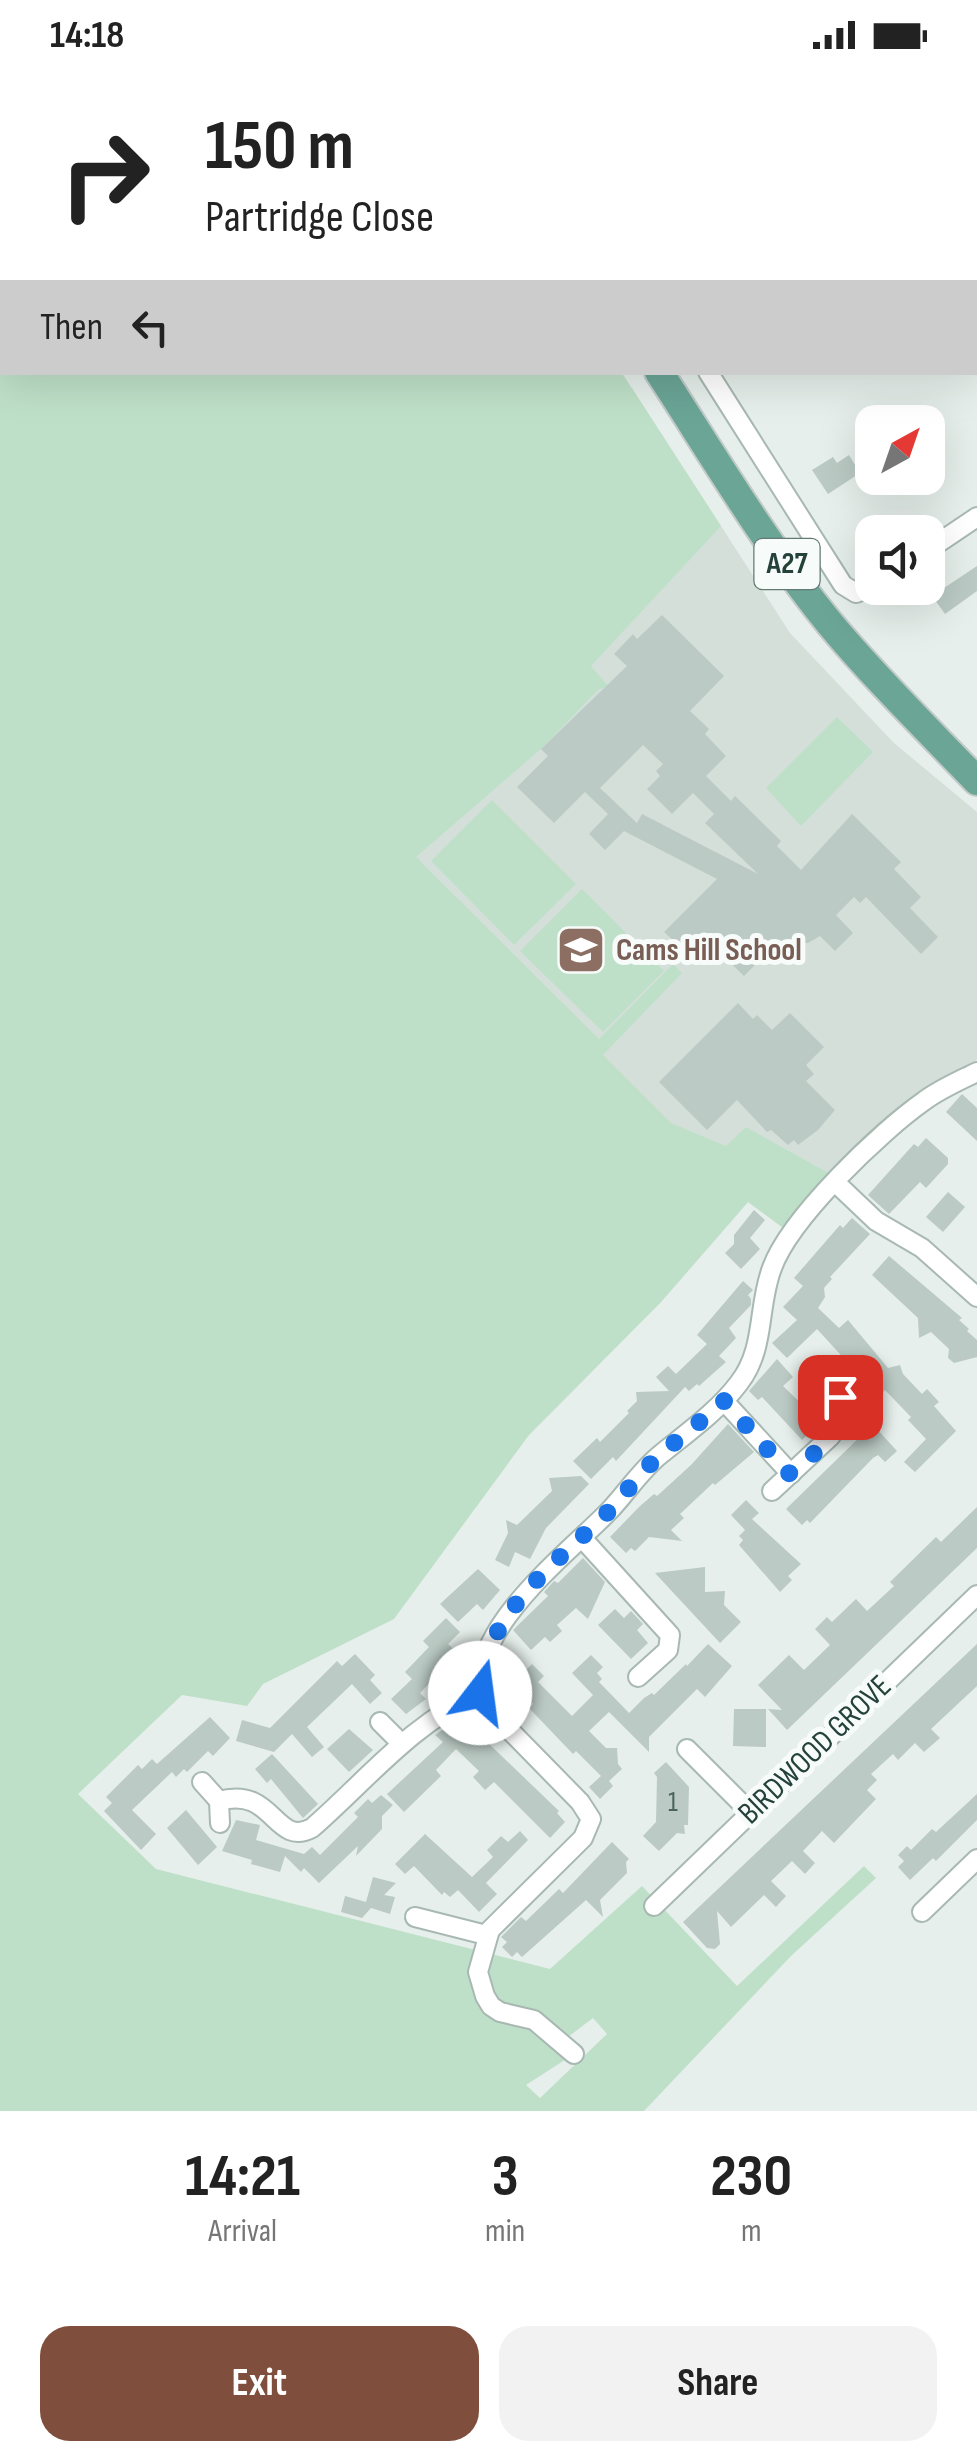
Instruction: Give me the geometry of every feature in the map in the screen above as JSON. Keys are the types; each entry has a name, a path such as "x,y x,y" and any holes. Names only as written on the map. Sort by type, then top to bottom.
{"main road":[{"name":"A27","path":"661,375 829,623 977,782"},
{"name":"A27","path":"936,738 977,769"}],"street":[{"path":"710,375 843,585 855,592"},
{"path":"945,539 977,518"},
{"path":"574,2054 534,2020 491,2006 478,1972 486,1935 583,1838 591,1819 580,1802 484,1704 480,1693 486,1662 514,1607 538,1577 582,1538 660,1455 724,1401 753,1362 772,1266 803,1219 922,1102 977,1072"},
{"path":"836,1183 876,1221 922,1248 977,1296"},
{"path":"772,1492 830,1437 842,1420 844,1408 840,1397"},
{"path":"724,1401 790,1474"},
{"path":"842,1420 870,1417"},
{"path":"582,1538 670,1635 668,1650 638,1677"},
{"name":"BIRDWOOD GROVE","path":"654,1906 977,1594"},
{"path":"218,1801 234,1796 250,1798 266,1808 286,1830 302,1834 402,1744 448,1708 480,1693"},
{"path":"380,1722 402,1744"},
{"path":"687,1749 750,1812"},
{"path":"202,1782 218,1801 220,1822"},
{"path":"922,1912 977,1859"},
{"path":"415,1918 486,1935"}],"shaded area":[{"name":"Cams Hill School","path":"632,388 790,633 894,743 977,812 977,1060 914,1095 782,1227 748,1202 661,1302 529,1435 270,864"}],"green space":[{"path":"0,375 623,375 721,526 591,666 608,686 598,690 541,749 416,857 599,1039 673,964 682,973 603,1055 671,1123 726,1146 746,1127 832,1175 782,1227 748,1202 661,1302 529,1435 394,1619 263,1684 247,1706 182,1695 78,1794 156,1869 550,1969 642,1886 737,1986 864,1866 876,1878 791,1956 644,2111 0,2111","holes":["593,2018 607,2034 540,2098 526,2085 574,2054 568,2037"]},
{"path":"837,717 873,752 801,826 766,788"},
{"path":"492,800 576,884 514,945 431,861"},
{"path":"582,889 664,971 603,1032 520,951"}],"building":[{"path":"849,455 855,465 855,476 828,494 812,470 833,457 837,463"},
{"path":"977,566 977,591 945,614 939,605 945,605 945,587"},
{"path":"662,615 724,676 690,711 709,729 705,734 726,756 706,776 731,801 735,796 781,841 777,846 801,870 852,814 901,862 894,869 921,897 910,908 938,937 921,954 866,897 860,903 854,897 836,915 853,933 835,951 820,936 808,943 795,943 778,961 764,956 744,976 702,935 686,952 664,932 717,879 624,831 605,850 589,834 608,814 585,792 554,823 517,787 548,756 541,749 627,666 614,654 633,634 637,639","holes":["643,745 663,764 656,771 660,776 647,789 672,814 693,793 714,814 705,823 758,874 642,814 637,823 600,788"]},
{"path":"738,1003 753,1019 757,1015 772,1030 790,1013 824,1047 806,1065 814,1074 806,1081 835,1110 798,1145 794,1140 788,1145 771,1130 767,1132 737,1100 707,1130 659,1082"},
{"path":"962,1094 977,1108 977,1141 946,1112"},
{"path":"926,1138 948,1158 948,1164 926,1188 920,1182 889,1214 868,1195 914,1144 918,1147"},
{"path":"948,1192 965,1207 943,1232 926,1217"},
{"path":"754,1210 765,1220 750,1238 760,1249 741,1269 725,1253"},
{"path":"852,1218 870,1234 830,1277 818,1308 839,1328 848,1320 888,1368 900,1365 903,1374 922,1394 927,1389 939,1402 934,1406 956,1431 915,1472 904,1462 926,1439 885,1390 881,1394 861,1377 817,1329 787,1358 772,1343 797,1320 783,1307 803,1286 794,1278 840,1225 843,1228"},
{"path":"889,1256 962,1318 959,1320 977,1340 977,1357 954,1363 948,1358 949,1349 931,1332 919,1338 918,1318 872,1275"},
{"path":"743,1281 753,1290 748,1295 751,1305 729,1328 736,1338 719,1356 726,1362 699,1386 689,1391 685,1387 616,1461 613,1457 591,1479 573,1461 597,1438 600,1442 629,1413 637,1401 636,1392 669,1391 656,1377 668,1366 676,1374 707,1344 697,1335"},
{"path":"777,1359 793,1377 783,1386 812,1414 828,1416 802,1440 762,1397 758,1400 749,1391"},
{"path":"728,1424 754,1452 680,1514 684,1518 671,1530 682,1541 649,1537 635,1551 631,1548 626,1553 610,1537 639,1507 691,1465"},
{"path":"876,1428 897,1451 885,1462 878,1455 873,1458 810,1523 807,1520 802,1525 786,1509 867,1430"},
{"path":"581,1476 589,1484 546,1528 530,1559 515,1552 509,1567 495,1560 508,1533 506,1520 517,1525 552,1491 549,1478"},
{"path":"746,1500 759,1513 752,1519 801,1564 788,1576 792,1580 780,1592 739,1545 743,1540 739,1536 745,1530 731,1515"},
{"path":"977,1507 977,1548 787,1730 768,1709 782,1710 758,1685 789,1655 804,1670 830,1645 815,1629 827,1617 832,1622 856,1599 867,1611 936,1537 941,1542"},
{"path":"583,1558 605,1582 588,1619 576,1608 557,1625 562,1631 550,1642 545,1637 531,1650 513,1630 548,1596 544,1592 554,1581 558,1583"},
{"path":"705,1567 705,1592 725,1591 724,1605 741,1622 720,1643 655,1573"},
{"path":"478,1569 500,1590 483,1610 477,1604 458,1622 440,1604"},
{"path":"615,1609 624,1618 631,1611 643,1624 637,1630 648,1643 631,1659 598,1625"},
{"path":"446,1618 460,1632 448,1644 464,1659 452,1670 447,1665 420,1693 426,1699 406,1714 391,1699 412,1679 405,1672 429,1647 423,1641"},
{"path":"708,1644 732,1666 705,1697 697,1689 649,1737 649,1752 609,1712 589,1731 606,1748 617,1748 622,1769 609,1781 613,1786 600,1799 589,1787 601,1776 576,1751 573,1754 529,1708 533,1704 515,1681 532,1664 544,1676 538,1682 572,1716 593,1695 572,1673 591,1655 603,1667 597,1673 602,1679 599,1682 629,1713"},
{"path":"977,1644 977,1686 931,1729 940,1738 924,1752 915,1743 898,1760 893,1754 871,1774 877,1780 867,1790 876,1799 834,1843 822,1831 803,1851 815,1863 805,1874 792,1861 771,1881 786,1896 776,1907 764,1895 731,1927 717,1911 720,1944 715,1949 707,1948 683,1922"},
{"path":"355,1654 375,1675 370,1680 382,1693 370,1704 352,1684 307,1727 324,1747 312,1757 292,1734 274,1752 236,1741 242,1720 270,1728 337,1661 342,1666"},
{"path":"734,1709 766,1709 766,1747 733,1746"},
{"path":"210,1717 230,1738 213,1756 208,1751 187,1772 184,1769 176,1777 172,1772 132,1810 156,1834 141,1850 104,1811 112,1803 106,1797 138,1765 142,1769 152,1759 157,1764"},
{"path":"461,1717 559,1811 565,1822 550,1838 494,1782 485,1790 473,1777 479,1771 456,1749 436,1770 441,1776 404,1812 387,1794 443,1742 435,1735"},
{"path":"349,1729 373,1750 349,1772 327,1749"},
{"path":"272,1754 318,1804 303,1818 271,1779 267,1783 255,1769"},
{"path":"666,1762 689,1787 688,1825 684,1825 685,1834 677,1833 659,1851 643,1836 656,1822 654,1773"},
{"path":"977,1794 977,1820 936,1861 933,1858 910,1880 898,1867 904,1861 898,1855 907,1846 911,1850 932,1829 936,1832"},
{"path":"381,1795 393,1805 382,1816 382,1829 356,1856 358,1846 319,1883 285,1856 280,1872 222,1851 236,1820 260,1825 256,1840 304,1854 312,1847 320,1855 358,1817 354,1813 368,1799 372,1803"},
{"path":"186,1810 217,1847 198,1865 167,1828"},
{"path":"520,1831 528,1840 486,1883 497,1894 479,1912 458,1890 450,1897 444,1892 442,1895 414,1866 405,1874 395,1864 425,1834 472,1877 493,1857 487,1850 501,1836 508,1842"},
{"path":"612,1842 629,1859 627,1873 600,1900 603,1917 586,1900 522,1957 517,1952 512,1957 502,1947 507,1942 501,1937 521,1917 526,1921 559,1889 563,1893"},
{"path":"373,1877 396,1883 384,1895 395,1897 390,1914 371,1908 362,1918 341,1912 345,1896 366,1902"}],"place":[{"name":"Cams Hill School","path":"581,950"}],"route":[{"path":"480,1693 494,1642 526,1591 612,1508 660,1455 724,1401 790,1474 830,1437 842,1420 844,1408 840,1397"}]}
